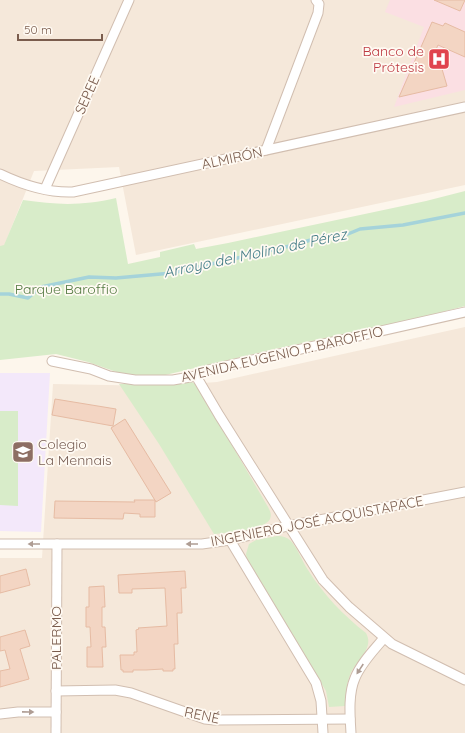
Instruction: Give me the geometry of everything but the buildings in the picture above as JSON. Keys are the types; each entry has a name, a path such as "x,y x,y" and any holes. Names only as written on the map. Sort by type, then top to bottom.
{"street":[{"name":"SEPEE","path":"44,189 129,0"},
{"path":"266,150 318,13 319,4 316,0"},
{"name":"ALMIRÓN","path":"0,174 21,183 59,193 74,192 465,108"},
{"name":"AVENIDA EUGENIO P. BAROFFIO","path":"52,361 91,369 109,376 136,380 165,380 196,376 208,370 465,312"},
{"path":"196,376 219,416 323,580 349,607 392,644 421,660 465,680"},
{"name":"INGENIERO JOSÉ ACQUISTAPACE","path":"0,544 202,544 230,540 288,526 465,492"},
{"path":"230,540 316,683 321,702 323,733"},
{"name":"PALERMO","path":"56,733 57,544"},
{"path":"351,733 350,719 352,690 355,678 359,669 384,638"},
{"name":"RENÉ","path":"56,691 115,690 131,693 205,719 214,720 350,719"},
{"path":"0,714 18,712 56,712"}],"shaded area":[{"path":"0,0 465,0 465,185 136,255 119,167 34,171 4,246 0,246"},
{"name":"Banco de Prótesis","path":"390,0 465,0 465,90 394,107 424,27 385,12"},
{"path":"465,327 465,733 0,733 0,558 42,558 53,384 161,386 217,382"},
{"name":"Colegio La Mennais","path":"0,373 50,373 41,532 0,531"}],"green space":[{"name":"Parque Baroffio","path":"465,191 465,306 412,320 275,349 157,377 125,375 88,362 56,354 0,360 0,246 4,245 23,200 70,204 104,201 116,198 128,264 160,257 160,252 194,244 196,249 228,243 426,201"},
{"path":"190,381 197,385 269,510 271,514 267,523 245,530 214,534 159,444 119,384"},
{"path":"0,411 18,411 18,506 0,505"},
{"path":"277,536 284,537 291,541 308,570 327,596 342,612 366,633 368,644 366,650 350,675 345,706 329,707 326,691 247,560 246,554 249,544 256,540"}],"waterway":[{"name":"Arroyo del Molino de Pérez","path":"0,294 9,294 28,298 41,287 89,277 116,278 172,273 294,245 324,236 348,234 360,229 403,225 465,213"}],"place":[{"name":"Banco de Prótesis","path":"439,59"},
{"name":"Colegio La Mennais","path":"23,452"}]}
